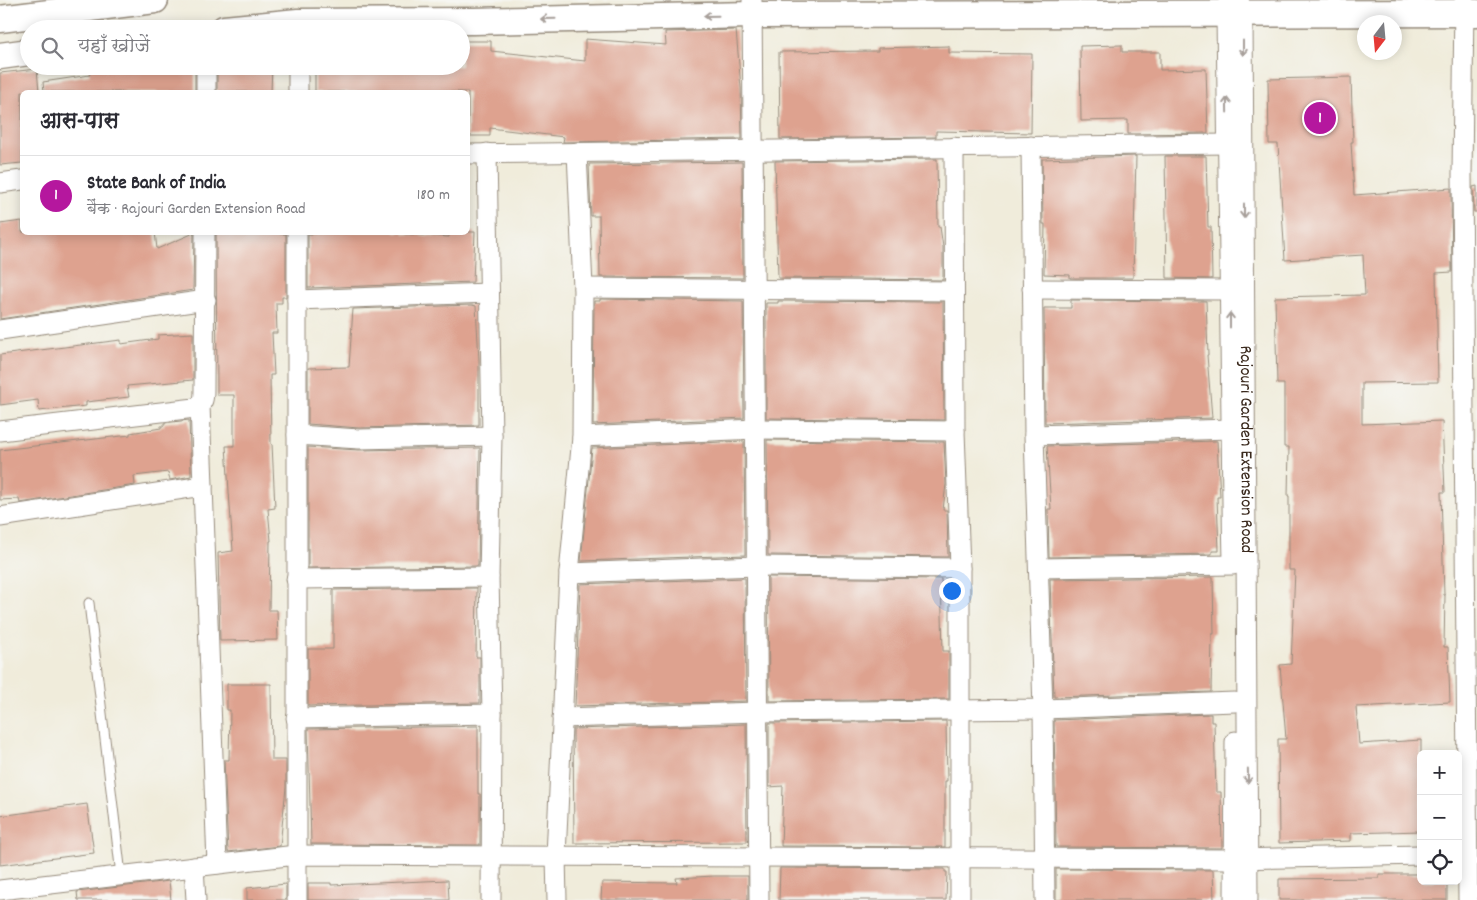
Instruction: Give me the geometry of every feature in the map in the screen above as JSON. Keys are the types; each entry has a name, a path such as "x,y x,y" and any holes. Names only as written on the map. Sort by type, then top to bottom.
{"street":[{"path":"0,19 150,0"},
{"path":"752,7 759,900"},
{"path":"470,20 484,21 752,7 1468,8 1462,175 1468,900"},
{"name":"Rajouri Garden Extension Road","path":"1234,7 1227,144 1230,428 1235,702 1242,859 1248,900"},
{"name":"Rajouri Garden Extension Road","path":"1234,7 1242,859 1234,900"},
{"path":"280,20 332,11 469,20"},
{"path":"0,56 20,53"},
{"path":"206,75 206,90"},
{"path":"298,75 298,90"},
{"path":"470,154 1227,144"},
{"path":"1030,146 1034,435 1043,709 1045,900"},
{"path":"954,147 955,431 960,568 960,900"},
{"path":"557,900 556,856 569,572 582,437 583,288 577,152"},
{"path":"486,153 492,436 489,577 492,714 491,900"},
{"path":"0,183 20,180"},
{"path":"0,430 195,408 200,405 204,399 205,235"},
{"path":"297,235 297,900"},
{"path":"583,288 954,290"},
{"path":"1032,289 1230,290"},
{"path":"297,300 489,293"},
{"path":"0,330 206,300"},
{"path":"200,405 217,864"},
{"path":"1034,435 1230,428"},
{"path":"582,437 756,429 955,431"},
{"path":"297,435 359,439 492,436"},
{"path":"0,517 204,486"},
{"path":"1039,568 1233,565"},
{"path":"569,572 756,566 960,568"},
{"path":"296,580 489,577"},
{"path":"562,718 758,712 1043,709 1235,702"},
{"path":"296,718 492,714"},
{"path":"0,890 296,855 1242,859 1417,855"},
{"path":"194,867 196,900"}],"lane":[{"path":"89,603 121,876"}],"building":[{"path":"736,30 741,88 742,139 563,142 564,137 490,128 490,136 470,136 470,90 315,90 315,75 470,75 470,41 491,41 491,51 585,61 585,39 666,45 665,32"},
{"path":"1122,45 1122,52 1160,52 1160,70 1206,69 1208,133 1128,134 1128,120 1081,121 1080,46"},
{"path":"949,46 949,53 1032,54 1031,133 936,131 936,137 780,139 779,52 878,51 878,48"},
{"path":"20,71 20,75 38,75 39,90 20,90 20,163 0,165 0,73"},
{"path":"90,75 195,75 195,90 44,90 43,82"},
{"path":"217,75 272,75 271,90 217,90"},
{"path":"1351,77 1353,142 1351,142 1354,195 1451,188 1452,272 1436,273 1438,382 1362,383 1362,424 1442,421 1445,492 1441,492 1445,595 1444,647 1448,647 1450,702 1356,707 1359,744 1421,740 1421,750 1417,750 1417,831 1351,833 1351,841 1279,843 1278,739 1286,739 1280,665 1291,664 1295,570 1289,570 1289,447 1284,447 1284,384 1277,384 1275,297 1365,295 1363,255 1285,260 1278,144 1269,144 1268,79"},
{"path":"1136,156 1133,278 1070,278 1070,275 1044,274 1045,224 1043,224 1042,159"},
{"path":"1165,156 1206,156 1208,227 1211,227 1212,279 1167,278"},
{"path":"937,159 938,227 940,227 943,247 943,280 778,278 775,161"},
{"path":"742,162 743,278 600,277 599,216 591,216 589,164"},
{"path":"1477,186 1477,212 1474,212 1473,187"},
{"path":"20,221 20,235 155,235 157,249 189,235 194,235 193,290 0,319 0,224"},
{"path":"470,232 475,232 473,282 308,288 308,235 419,235 449,237 449,235 470,235"},
{"path":"216,235 286,235 286,297 282,297 282,303 276,303 277,333 272,333 274,375 270,375 271,444 275,508 268,509 271,541 269,610 277,610 278,640 220,641 218,553 233,551 226,446 234,446 234,395 217,395"},
{"path":"600,299 743,301 744,418 593,425 594,301 600,301"},
{"path":"1071,300 1206,301 1207,355 1212,418 1045,423 1044,308 1071,308"},
{"path":"778,301 943,302 944,420 766,418 766,303 778,303"},
{"path":"476,306 479,361 479,425 359,428 308,424 308,368 349,367 353,309"},
{"path":"193,333 193,380 127,386 129,397 86,402 86,406 39,411 38,400 0,405 0,355 121,340 121,344 158,339 158,335"},
{"path":"189,420 191,476 170,480 168,472 134,476 135,485 20,503 19,499 0,500 0,450 130,435 130,433 161,428 161,426 164,426 164,423"},
{"path":"767,440 944,442 946,484 943,510 947,510 948,557 768,555"},
{"path":"744,441 745,555 581,561 592,448"},
{"path":"1217,441 1220,497 1217,497 1219,551 1212,551 1212,554 1049,557 1048,509 1051,509 1047,446"},
{"path":"308,447 359,450 480,448 478,566 308,568"},
{"path":"768,577 941,579 943,651 949,651 949,699 769,701"},
{"path":"1213,577 1214,634 1212,634 1211,692 1054,697 1050,579"},
{"path":"745,578 746,701 575,706 580,584"},
{"path":"477,588 476,657 480,657 480,703 308,706 308,649 333,649 333,590"},
{"path":"227,684 271,684 272,760 286,760 286,787 280,846 228,852 224,760 229,760 230,710 227,710"},
{"path":"1211,714 1211,722 1214,722 1216,792 1221,792 1222,848 1056,847 1054,720"},
{"path":"946,721 945,847 781,846 783,786 769,787 769,723"},
{"path":"746,724 747,842 574,843 573,729"},
{"path":"478,726 480,845 311,844 308,729"},
{"path":"87,804 94,853 0,865 0,816"},
{"path":"780,868 945,869 945,872 947,872 946,900 779,900"},
{"path":"1056,869 1213,870 1214,900 1056,900"},
{"path":"1379,874 1417,874 1417,885 1447,885 1447,900 1279,900 1279,879 1379,878"},
{"path":"748,876 748,900 601,900 602,882 677,883 676,878"},
{"path":"448,880 449,900 308,900 308,883 331,883 331,885"},
{"path":"169,881 171,900 78,900 77,892"},
{"path":"286,884 286,900 247,900 247,888"}],"place":[{"name":"State Bank of India","path":"1320,118"}]}
